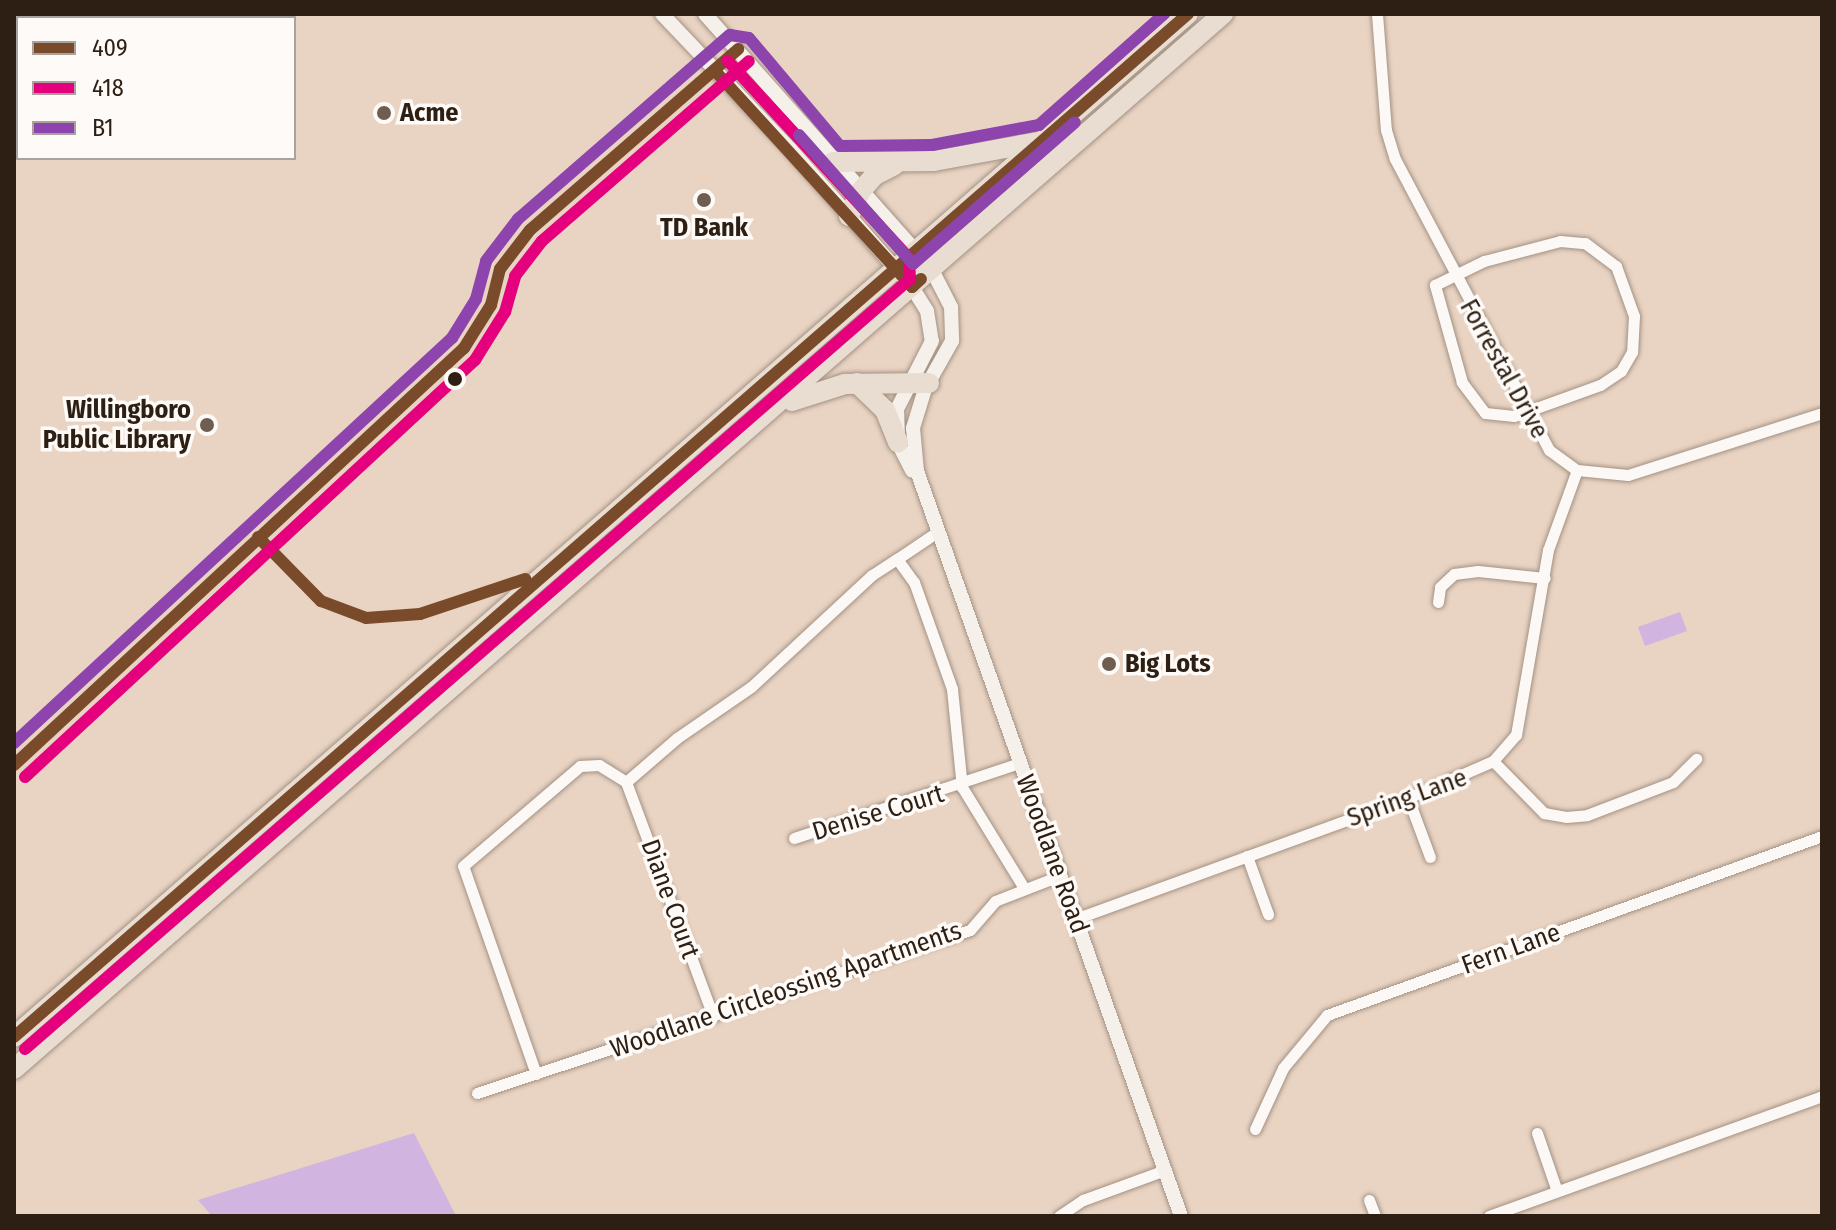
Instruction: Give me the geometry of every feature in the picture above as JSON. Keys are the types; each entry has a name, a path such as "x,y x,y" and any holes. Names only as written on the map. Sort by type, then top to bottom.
{"highway":[{"path":"14,1037 1188,14"},
{"path":"14,1069 1223,14"},
{"path":"833,162 903,163 982,156 1046,140"},
{"path":"849,216 860,192 881,170 903,163"},
{"path":"764,416 824,387 857,383 920,383"},
{"path":"857,383 885,410 898,443"}],"street":[{"name":"Woodlane Road","path":"705,14 833,162 917,251 932,270 955,325 920,383 897,409 898,443 923,493 1181,1216"},
{"name":"Forrestal Drive","path":"1377,14 1390,144 1452,273 1526,412 1549,450 1577,470"},
{"name":"Woodlane Road","path":"665,15 897,269 927,311 932,341 920,383 913,428 923,493"},
{"path":"1573,240 1607,256 1622,278 1636,328 1627,363 1600,385 1526,412 1494,416 1470,399 1434,292 1440,280 1452,273 1534,246 1573,240"},
{"path":"1577,470 1628,475 1822,413"},
{"name":"Spring Lane","path":"1075,919 1408,798 1493,761 1516,735 1548,550 1577,470"},
{"path":"536,1074 463,866 580,766 599,765 626,782 677,738 751,687 872,575 937,532"},
{"path":"897,559 914,582 952,689 962,787 1024,888"},
{"path":"1438,602 1440,587 1454,574 1478,571 1545,578"},
{"path":"1493,761 1544,813 1566,817 1587,815 1673,782 1696,759"},
{"name":"Denise Court","path":"794,838 962,787 1020,763"},
{"name":"Diane Court","path":"626,782 713,1016"},
{"path":"1408,798 1430,857"},
{"name":"Fern Lane","path":"1255,1129 1283,1068 1327,1015 1822,836"},
{"path":"1247,856 1268,914"},
{"name":"Woodlane Circleossing Apartments","path":"477,1093 970,930 995,901 1059,876"},
{"path":"1489,1216 1822,1096"},
{"path":"1537,1133 1557,1191"},
{"path":"1059,1216 1083,1200 1165,1170"},
{"path":"1369,1200 1375,1216"}],"shaded area":[{"path":"1680,612 1687,631 1645,646 1638,627"},
{"path":"414,1133 456,1216 212,1216 198,1200"}],"transit line":[{"name":"B1","path":"14,743 452,338 476,299 486,261 518,219 730,35 749,38 840,146 932,145 1039,125 1164,14"},
{"name":"409","path":"14,1037 1188,14"},
{"name":"409","path":"14,765 464,348 491,305 500,269 530,230 738,49"},
{"name":"418","path":"25,1049 910,279 909,258 728,61"},
{"name":"418","path":"25,777 475,360 505,312 515,276 542,241 749,61"},
{"name":"409","path":"716,72 912,287 921,279"},
{"name":"B1","path":"799,135 913,264 1075,122"},
{"name":"409","path":"258,537 321,601 366,618 420,614 525,579"}],"place":[{"name":"Acme","path":"384,113"},
{"name":"TD Bank","path":"704,200"},
{"name":"Willingboro Public Library","path":"207,425"},
{"name":"Big Lots","path":"1109,664"}]}
